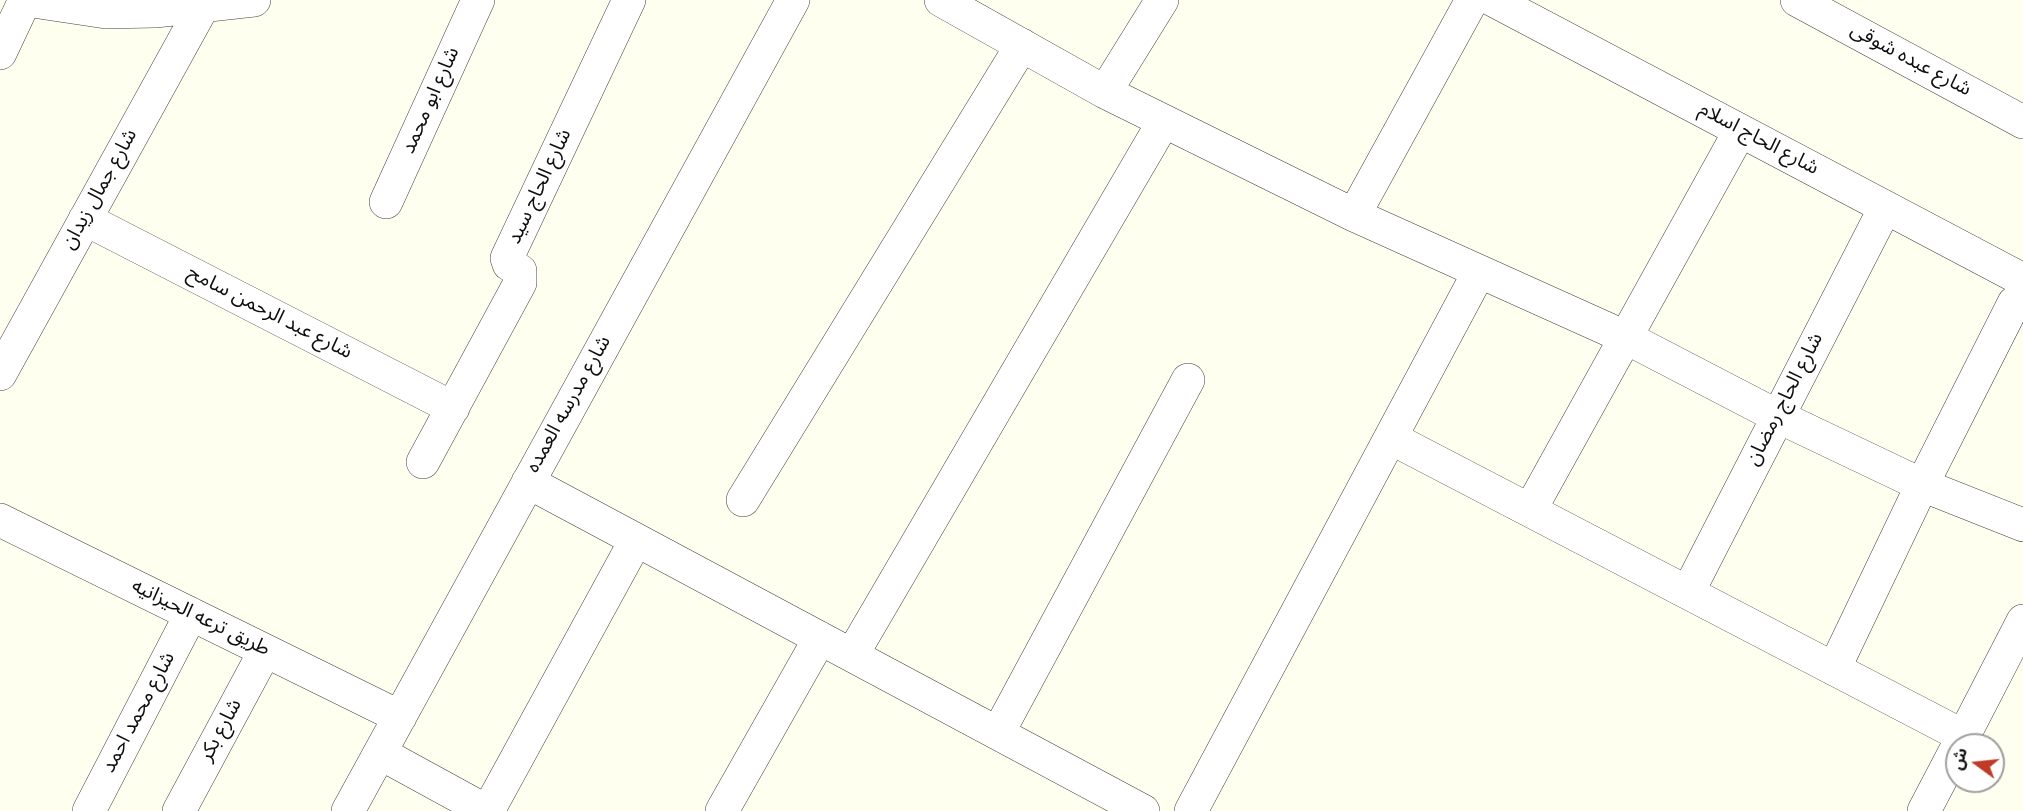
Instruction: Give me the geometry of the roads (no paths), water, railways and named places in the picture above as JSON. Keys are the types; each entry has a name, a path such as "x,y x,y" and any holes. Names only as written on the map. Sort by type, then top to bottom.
{"street":[{"path":"0,53 25,0 106,12 158,5 203,6 254,0"},
{"name":"شارع ابو محمد","path":"386,202 478,0"},
{"name":"شارع الحاج سيد","path":"423,462 520,283 520,271 509,264 507,258 629,0"},
{"name":"شارع مدرسه العمده","path":"348,811 792,0"},
{"path":"941,0 984,10 1022,45 1106,92 1354,215 1625,337 1777,416 1922,485 2023,525"},
{"path":"1106,92 1162,0"},
{"path":"1354,215 1472,0"},
{"name":"شارع الحاج اسلام","path":"1493,0 2023,280"},
{"name":"شارع عبده شوقى","path":"1797,0 2023,122"},
{"name":"شارع جمال زيدان","path":"0,374 203,6"},
{"path":"743,500 1022,45"},
{"path":"852,655 1164,121"},
{"path":"1530,510 1740,131"},
{"name":"شارع الحاج رمضان","path":"1688,592 1885,208"},
{"name":"شارع عبد الرحمن سامح","path":"85,219 453,408"},
{"path":"1191,811 1479,272"},
{"path":"1834,669 1922,485 2014,303 2023,297"},
{"path":"998,734 1188,380"},
{"path":"1391,438 1834,669 1945,734"},
{"path":"528,482 1143,811"},
{"name":"طريق ترعه الحيزانيه","path":"0,520 400,717"},
{"path":"380,753 487,811 636,540"},
{"name":"شارع محمد احمد","path":"88,811 191,614"},
{"path":"1965,733 2023,621"},
{"path":"722,811 820,638"},
{"name":"شارع بكر","path":"179,811 265,651"},
{"path":"1924,811 1945,771"}]}
